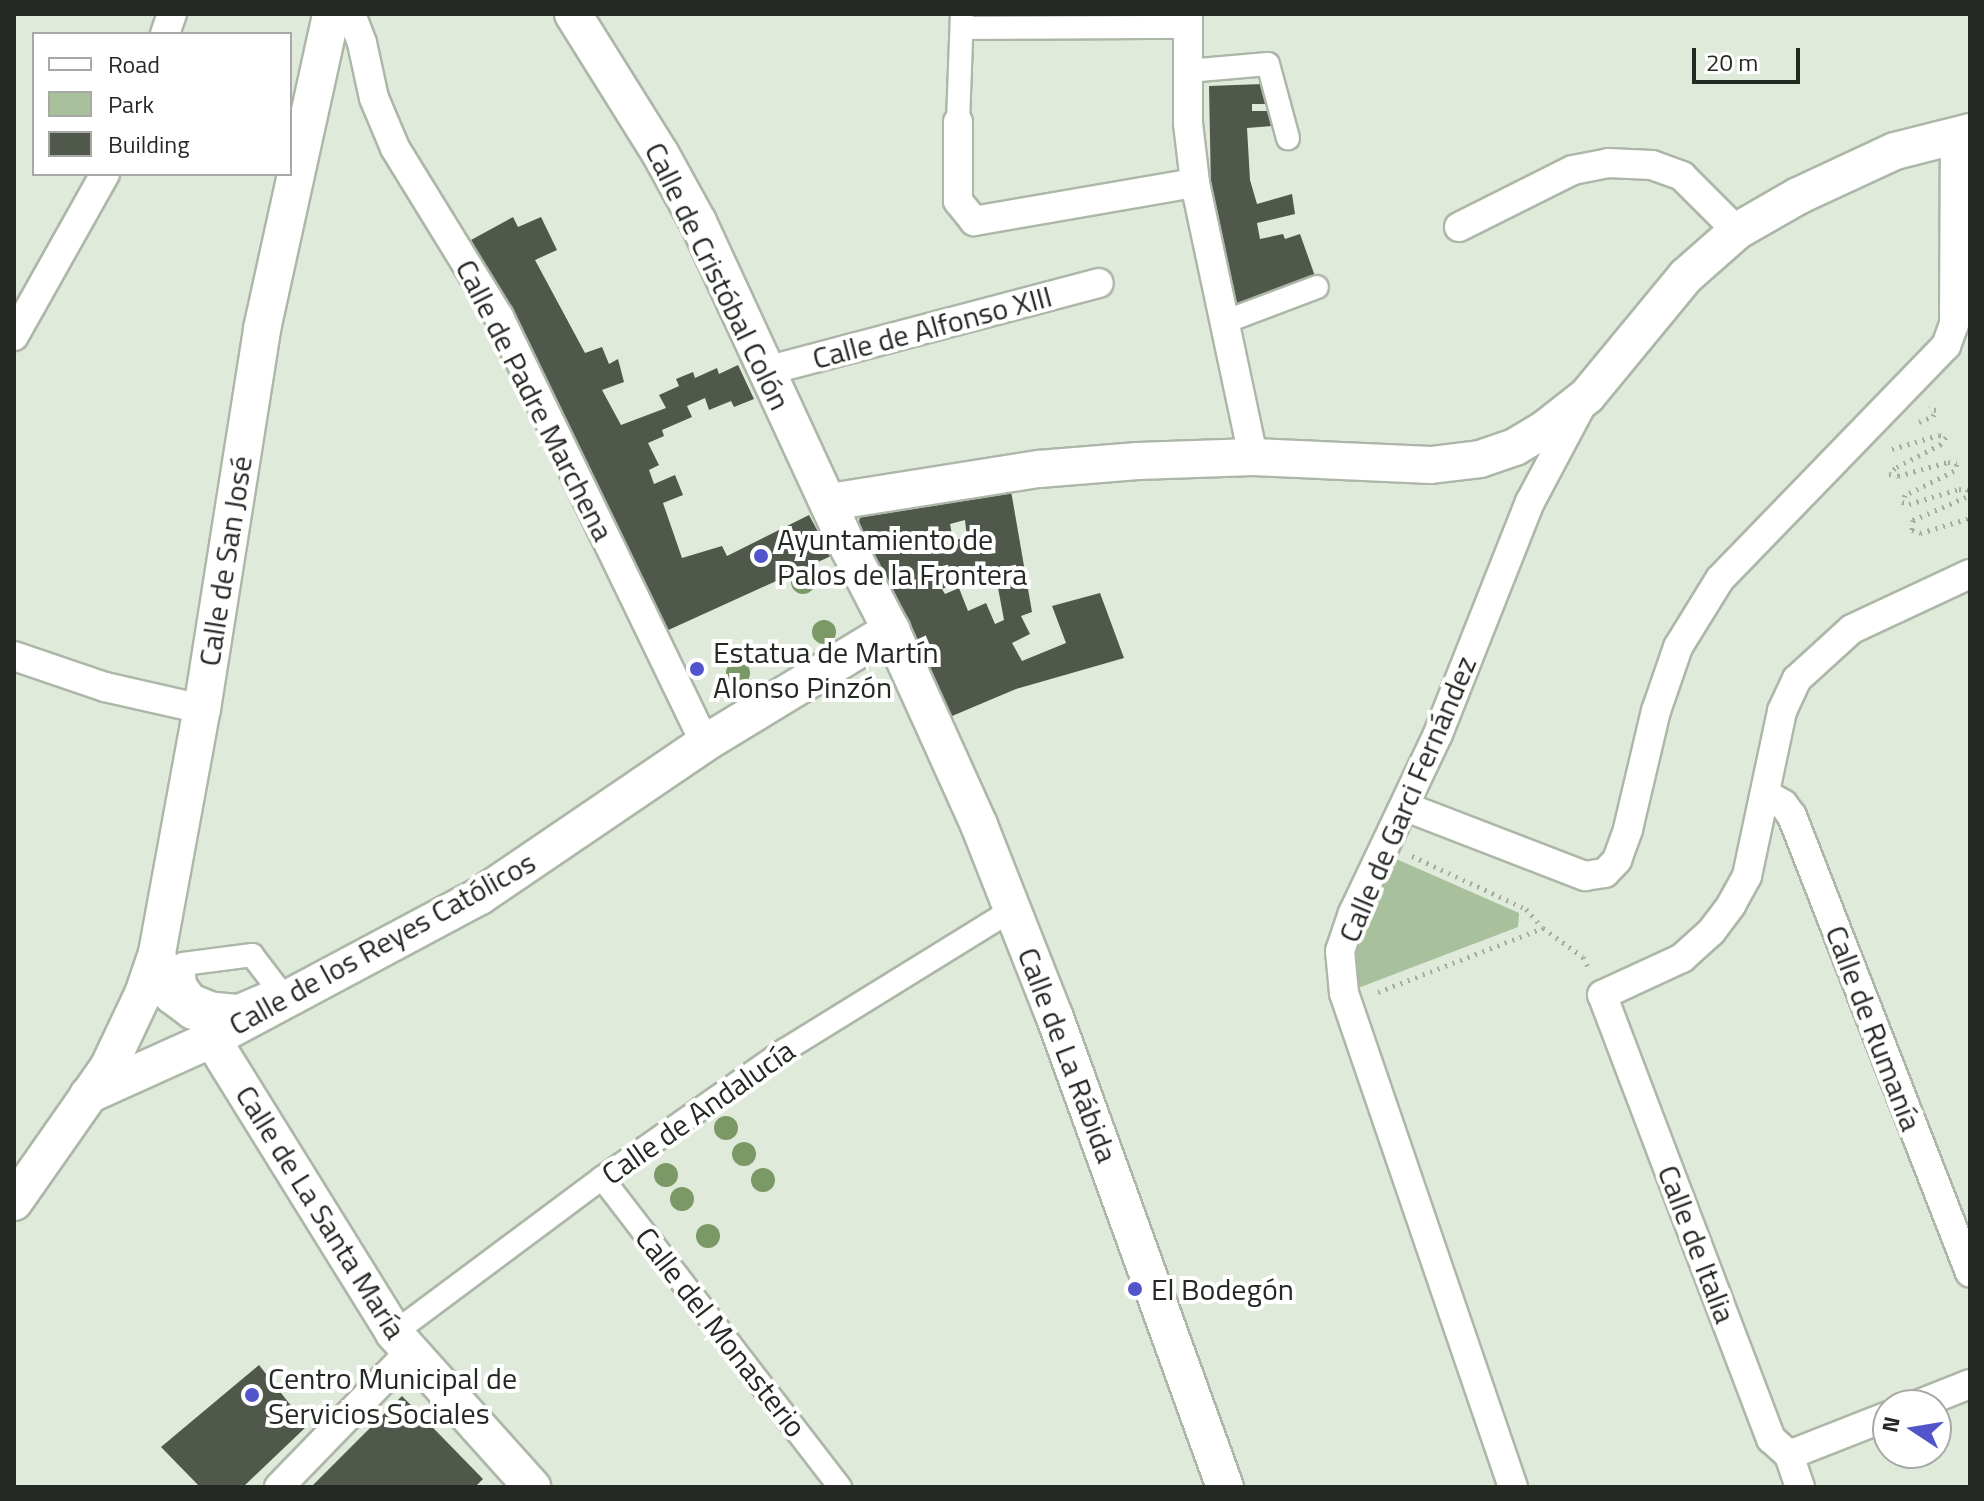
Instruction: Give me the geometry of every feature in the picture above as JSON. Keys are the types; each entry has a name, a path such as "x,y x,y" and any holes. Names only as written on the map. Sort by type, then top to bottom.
{"street":[{"name":"Calle de San José","path":"14,1202 108,1068 143,994 170,959 202,709 262,329 331,14"},
{"name":"Calle de Padre Marchena","path":"351,14 362,43 374,98 395,148 499,317 705,743"},
{"name":"Calle de Cristóbal Colón","path":"573,14 683,194 830,502 848,547 891,630"},
{"path":"1195,183 974,221 958,201 962,21 1188,21 1188,123 1195,183 1227,321 1253,457"},
{"path":"1188,71 1268,64 1288,138"},
{"path":"830,502 1039,469 1253,457 1431,465 1480,459 1515,447 1545,429 1587,396 1686,276 1737,231 1798,196 1895,151 1963,133 1954,324 1946,346 1720,579 1678,647 1656,711 1628,829 1617,860 1605,873 1585,876 1406,807"},
{"path":"1459,227 1573,170 1608,163 1652,165 1682,176 1737,231"},
{"path":"14,336 104,176"},
{"name":"Calle de Alfonso XIII","path":"766,371 1099,283"},
{"path":"1227,321 1317,287"},
{"name":"Calle de Garci Fernández","path":"1513,1487 1347,1004 1340,951 1353,913 1406,807 1530,502 1587,396"},
{"path":"1602,995 1682,958 1711,932 1747,876 1782,711 1797,679 1852,629 1969,579"},
{"name":"Calle de los Reyes Católicos","path":"88,1095 212,1039 480,896 705,743 891,630"},
{"name":"Calle de La Rábida","path":"891,630 1013,909 1144,1258 1225,1487"},
{"path":"14,656 105,687 202,709"},
{"name":"Calle de Rumanía","path":"1765,794 1783,804 1792,816 1970,1273"},
{"name":"Calle de Andalucía","path":"402,1343 602,1178 785,1050 1013,909"},
{"path":"170,959 162,977 172,995 193,1011 218,1018 255,1017"},
{"name":"Calle de Italia","path":"1602,995 1771,1439 1789,1455 1800,1487"},
{"name":"Calle de La Santa María","path":"212,1039 402,1343 527,1485"},
{"name":"Calle del Monasterio","path":"602,1178 840,1487"},
{"path":"279,1487 402,1343"},
{"path":"1789,1455 1872,1422"}],"path":[{"path":"1892,403 1906,413 1927,408 1936,410 1933,416 1908,428"},
{"path":"1879,447 1887,450 1939,435 1946,437 1941,444 1889,474 1898,476 1948,462 1957,464 1954,471 1905,495 1902,502 1909,504 1959,489 1968,490 1966,497 1913,520 1912,530 1920,533 1970,518"},
{"path":"1386,843 1526,909 1543,928 1583,957 1602,995"},
{"path":"1347,1004 1543,928"}],"green space":[{"path":"1394,858 1519,913 1518,927 1358,988 1355,953"}],"building":[{"path":"1262,84 1267,104 1252,104 1252,111 1269,111 1273,126 1247,128 1250,180 1257,204 1292,194 1295,214 1257,223 1260,239 1283,234 1285,239 1300,234 1316,279 1236,310 1211,189 1209,86"},
{"path":"513,217 518,227 541,217 557,250 535,260 585,353 602,347 609,364 618,359 624,382 602,390 621,425 666,408 659,395 679,386 676,379 693,372 695,378 717,368 719,374 738,365 754,399 734,407 731,401 709,410 705,398 687,406 692,417 662,430 664,436 648,443 659,465 649,470 654,484 675,475 683,495 663,503 682,558 722,546 727,556 809,515 831,556 664,632 537,360 471,240"},
{"path":"1011,491 1032,612 1021,616 1030,634 1012,643 1022,661 1066,643 1052,606 1100,593 1124,658 1016,689 945,719 859,523 860,515","holes":["965,520 967,538 953,540 950,524","994,566 1004,620 995,624 986,603 968,611 959,588 945,594 942,589"]},
{"name":"Centro Municipal de Servicios Sociales","path":"259,1365 307,1426 243,1487 200,1487 161,1447"},
{"path":"402,1396 483,1479 475,1487 311,1487"}],"place":[{"name":"Ayuntamiento de Palos de la Frontera","path":"761,556"},
{"name":"Estatua de Martín Alonso Pinzón","path":"697,669"},
{"name":"El Bodegón","path":"1135,1289"},
{"name":"Centro Municipal de Servicios Sociales","path":"252,1395"}]}
